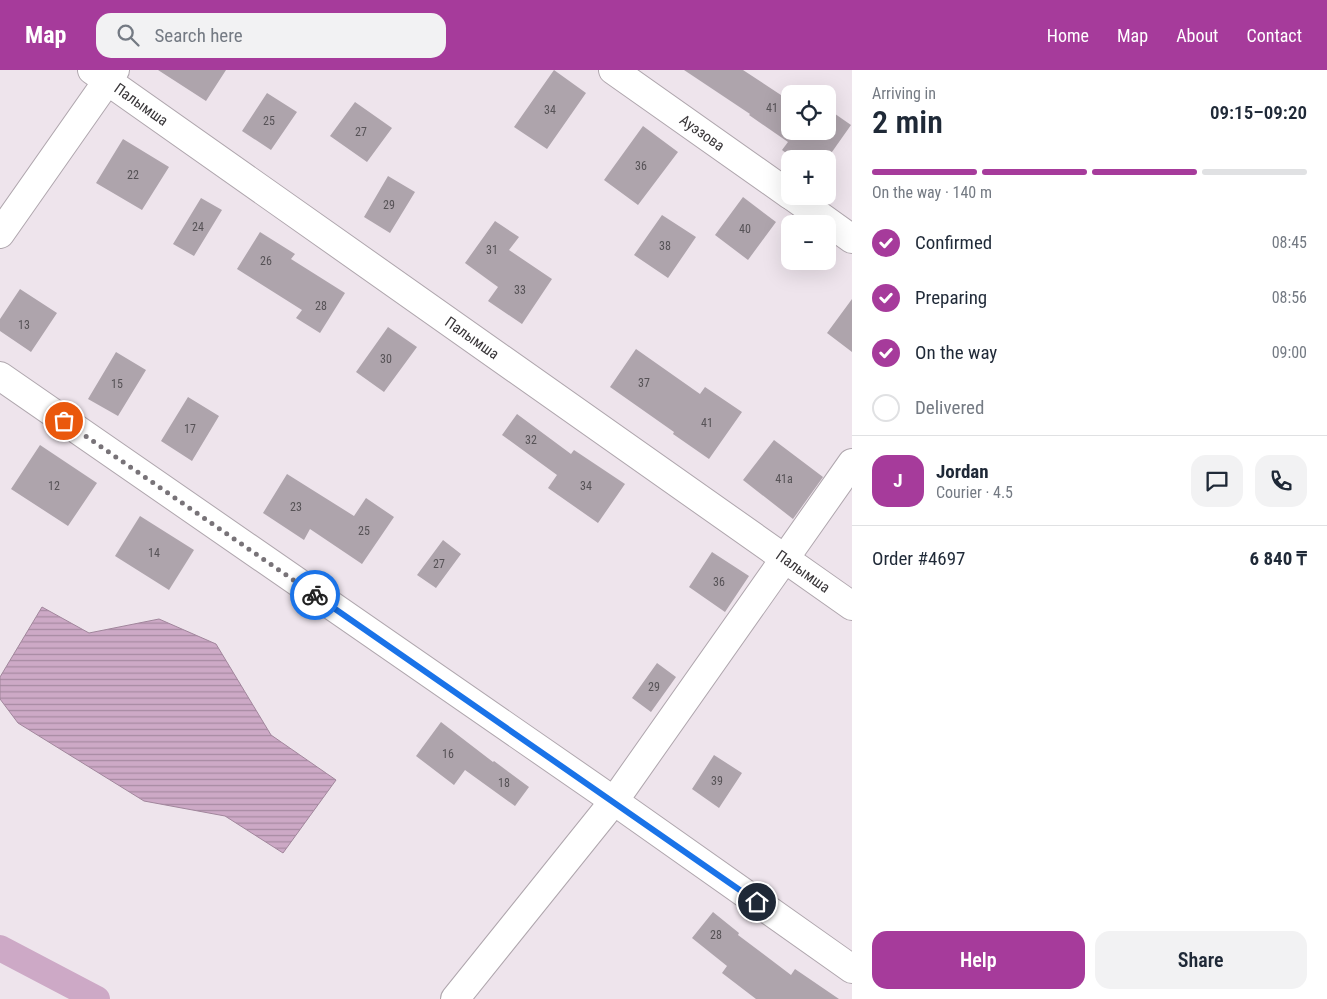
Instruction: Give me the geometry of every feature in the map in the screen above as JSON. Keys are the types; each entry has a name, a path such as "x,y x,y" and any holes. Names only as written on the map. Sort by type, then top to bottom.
{"street":[{"name":"Ауэзова","path":"613,70 781,189"},
{"path":"0,234 105,74"},
{"name":"Палымша","path":"105,74 852,606"},
{"name":"Ауэзова","path":"804,205 852,239"},
{"path":"0,376 852,969"},
{"path":"455,999 614,802 786,560 852,463"}],"shaded area":[{"path":"42,607 89,633 159,619 216,644 271,735 336,780 283,853 225,816 144,801 18,723 0,699 0,677"}],"building":[{"path":"158,70 226,70 206,101"},
{"path":"554,70 586,93 547,149 514,127"},
{"path":"684,70 743,70 781,95 781,137"},
{"path":"267,93 297,112 271,150 242,131"},
{"path":"355,102 392,128 367,162 330,136"},
{"path":"836,115 851,125 833,150 782,150 788,142 785,140 836,140"},
{"path":"643,126 678,152 638,205 604,180"},
{"path":"123,139 169,167 142,210 96,183"},
{"path":"388,176 415,192 390,233 364,217"},
{"path":"743,197 776,222 748,260 715,235"},
{"path":"201,198 222,210 194,256 173,244"},
{"path":"662,215 696,237 668,278 634,255"},
{"path":"495,221 519,237 509,250 552,279 522,324 488,301 498,287 465,263"},
{"path":"260,232 295,254 291,259 345,293 320,333 296,318 302,310 237,269"},
{"path":"20,289 57,313 31,352 0,331 0,319"},
{"path":"852,299 852,352 827,333"},
{"path":"388,327 417,347 384,392 356,372"},
{"path":"636,349 700,394 705,387 742,412 709,459 610,387"},
{"path":"116,352 146,370 118,416 88,399"},
{"path":"188,397 219,416 192,461 161,441"},
{"path":"517,414 571,454 574,450 625,484 598,523 548,488 557,475 502,435"},
{"path":"774,440 823,477 793,519 743,480"},
{"path":"40,445 97,483 68,526 11,489"},
{"path":"287,474 354,516 366,498 394,517 362,564 310,529 304,540 263,513"},
{"path":"140,516 194,550 169,590 115,556"},
{"path":"443,540 461,554 436,588 417,575"},
{"path":"712,552 749,576 725,612 689,587"},
{"path":"657,663 676,677 651,712 632,698"},
{"path":"441,722 529,787 515,806 465,770 454,785 416,756"},
{"path":"714,755 742,773 719,808 692,789"},
{"path":"713,912 739,933 738,935 791,975 795,969 839,999 756,999 722,973 727,966 692,938"}],"waterway":[{"path":"0,948 97,999"}],"way so far":[{"path":"64,421 315,595"}],"route":[{"path":"315,595 757,902"}]}
